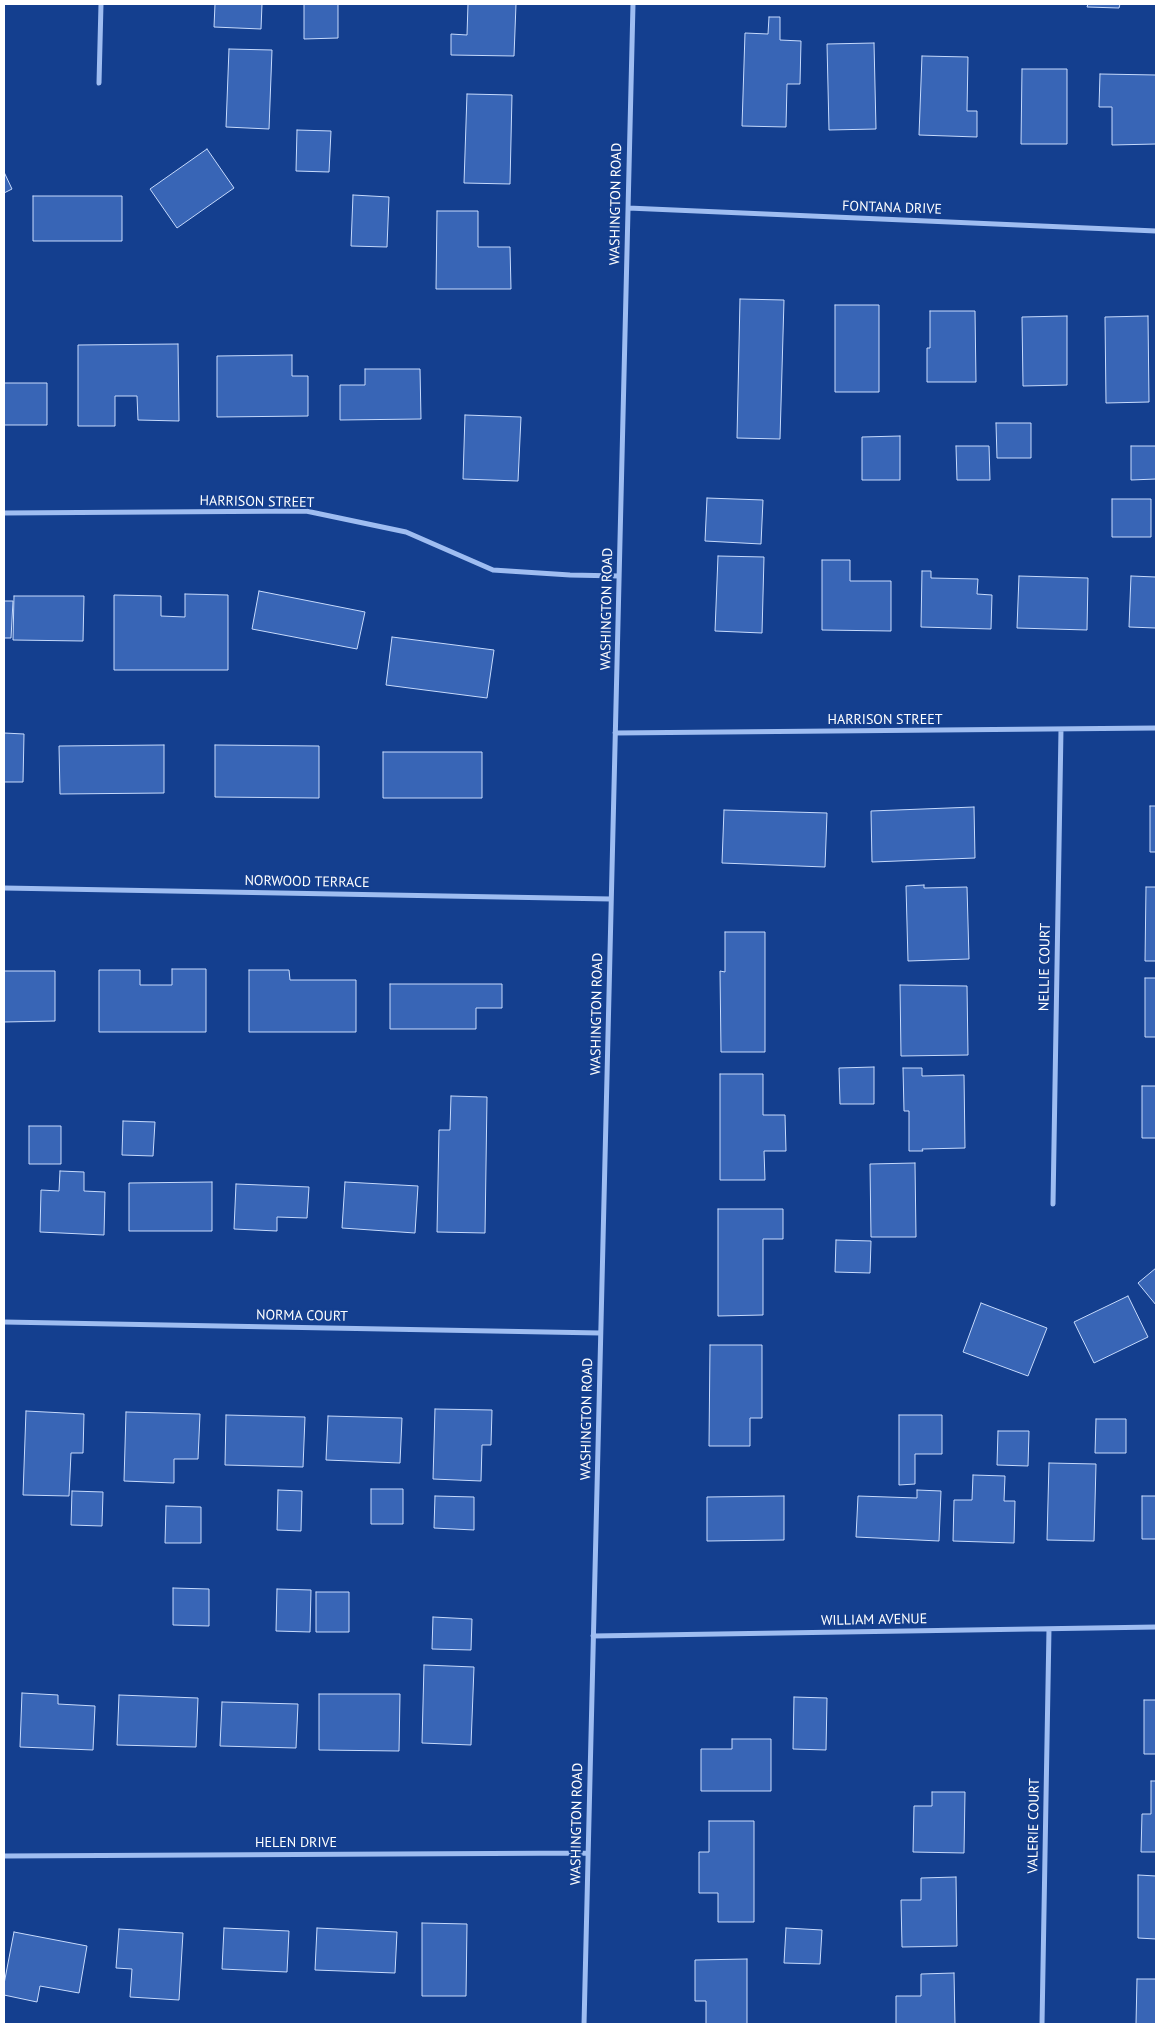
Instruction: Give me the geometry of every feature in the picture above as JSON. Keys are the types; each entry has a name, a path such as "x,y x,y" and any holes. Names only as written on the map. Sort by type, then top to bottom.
{"street":[{"path":"98,83 100,4"},
{"name":"WASHINGTON ROAD","path":"584,2024 633,4"},
{"name":"FONTANA DRIVE","path":"628,208 1156,231"},
{"name":"HARRISON STREET","path":"4,514 306,511 406,532 493,570 619,576"},
{"name":"HARRISON STREET","path":"615,733 1156,728"},
{"name":"NELLIE COURT","path":"1053,1204 1061,730"},
{"name":"NORWOOD TERRACE","path":"4,888 611,899"},
{"name":"NORMA COURT","path":"4,1322 600,1333"},
{"name":"WILLIAM AVENUE","path":"593,1636 1156,1627"},
{"name":"VALERIE COURT","path":"1042,2024 1049,1629"},
{"name":"HELEN DRIVE","path":"4,1856 588,1853"}],"building":[{"path":"215,4 262,4 261,29 214,27"},
{"path":"304,4 338,4 338,38 304,39"},
{"path":"468,4 516,4 514,56 451,55 451,34 467,35"},
{"path":"1088,4 1120,4 1119,8 1087,7"},
{"path":"769,17 780,17 780,40 801,41 800,84 787,84 786,127 742,126 745,33 768,34"},
{"path":"874,43 876,129 829,130 827,44"},
{"path":"229,49 272,50 269,129 226,127"},
{"path":"922,56 968,57 967,111 977,111 977,137 919,135"},
{"path":"1022,69 1067,69 1067,144 1021,144"},
{"path":"1100,74 1156,75 1156,144 1112,145 1112,107 1099,107"},
{"path":"467,94 512,95 510,184 464,183"},
{"path":"297,130 331,131 329,172 296,171"},
{"path":"207,149 234,188 177,228 150,189"},
{"path":"4,172 12,189 4,193"},
{"path":"353,195 389,197 387,247 351,246"},
{"path":"33,196 122,196 122,241 33,241"},
{"path":"437,211 478,211 478,247 510,247 511,289 436,289"},
{"path":"740,299 784,300 780,439 737,438"},
{"path":"835,305 879,305 879,392 835,392"},
{"path":"930,311 975,311 976,382 927,382 927,348 930,348"},
{"path":"1067,316 1067,385 1023,386 1022,317"},
{"path":"1148,316 1149,402 1106,403 1105,317"},
{"path":"178,344 179,421 138,420 137,396 115,396 115,426 78,426 78,345"},
{"path":"292,355 292,376 308,376 308,416 217,417 217,356"},
{"path":"365,369 420,369 421,419 340,420 340,385 365,385"},
{"path":"4,383 47,383 47,425 4,425"},
{"path":"465,415 521,417 518,481 463,479"},
{"path":"996,423 1031,423 1031,458 997,458"},
{"path":"900,436 900,480 862,480 862,437"},
{"path":"956,446 989,446 990,480 957,480"},
{"path":"1131,446 1156,446 1156,479 1131,480"},
{"path":"707,498 763,500 761,544 705,541"},
{"path":"1112,499 1151,499 1151,537 1112,537"},
{"path":"718,556 764,557 762,633 715,631"},
{"path":"822,560 850,560 850,581 891,581 891,631 822,630"},
{"path":"922,571 931,571 931,578 978,579 977,594 992,595 991,629 921,627"},
{"path":"1019,576 1088,578 1087,630 1017,628"},
{"path":"1131,576 1156,577 1156,628 1129,627"},
{"path":"259,591 365,612 357,649 252,629"},
{"path":"185,594 228,595 228,670 114,670 114,595 161,596 161,616 185,617"},
{"path":"14,596 84,596 83,641 13,640"},
{"path":"4,601 13,601 11,638 4,638"},
{"path":"392,637 494,650 487,698 386,685"},
{"path":"4,733 24,734 23,782 4,782"},
{"path":"164,745 164,793 60,794 59,746"},
{"path":"215,745 319,746 319,798 215,797"},
{"path":"383,752 482,752 482,798 383,798"},
{"path":"1150,806 1156,806 1156,852 1150,852"},
{"path":"974,807 975,858 872,862 871,811"},
{"path":"724,810 827,813 825,867 722,863"},
{"path":"924,885 924,888 967,887 969,959 908,961 906,886"},
{"path":"1146,887 1156,887 1156,961 1145,961"},
{"path":"725,932 765,932 765,1052 721,1052 720,971 725,972"},
{"path":"172,969 206,969 206,1032 99,1032 99,970 140,970 140,985 172,985"},
{"path":"249,970 289,970 290,980 356,980 356,1032 249,1032"},
{"path":"4,971 55,971 55,1021 4,1022"},
{"path":"1145,978 1156,978 1156,1037 1145,1037"},
{"path":"390,984 502,984 502,1008 476,1008 476,1029 390,1029"},
{"path":"900,985 967,986 968,1055 901,1056"},
{"path":"874,1067 874,1104 840,1104 839,1068"},
{"path":"903,1068 922,1068 922,1076 964,1075 965,1148 909,1151 909,1111 904,1111"},
{"path":"720,1074 763,1074 763,1115 785,1115 786,1151 764,1151 765,1180 720,1180"},
{"path":"1142,1086 1156,1086 1156,1138 1142,1138"},
{"path":"451,1096 487,1097 485,1233 437,1232 439,1130 450,1130"},
{"path":"123,1121 155,1122 153,1156 122,1155"},
{"path":"29,1126 61,1126 61,1164 29,1164"},
{"path":"915,1163 916,1237 871,1237 870,1164"},
{"path":"60,1171 84,1172 84,1191 105,1192 104,1235 40,1232 41,1190 59,1191"},
{"path":"212,1182 212,1231 129,1231 129,1183"},
{"path":"345,1182 418,1186 415,1233 342,1228"},
{"path":"236,1184 309,1187 307,1218 277,1217 277,1231 234,1229"},
{"path":"718,1209 783,1209 783,1239 763,1239 763,1315 718,1316"},
{"path":"836,1240 871,1241 870,1273 835,1272"},
{"path":"1156,1268 1156,1305 1138,1283"},
{"path":"1128,1296 1148,1337 1094,1363 1074,1322"},
{"path":"981,1303 1047,1328 1028,1376 963,1352"},
{"path":"710,1345 762,1345 762,1418 750,1418 750,1446 709,1446"},
{"path":"435,1409 492,1410 491,1445 482,1445 481,1481 433,1479"},
{"path":"26,1411 84,1414 83,1453 71,1453 69,1496 23,1495"},
{"path":"126,1412 200,1414 198,1459 174,1459 174,1483 124,1481"},
{"path":"226,1415 305,1417 303,1467 225,1465"},
{"path":"899,1415 942,1415 942,1454 915,1454 915,1484 899,1485"},
{"path":"328,1416 402,1418 400,1463 326,1460"},
{"path":"1096,1419 1126,1419 1126,1453 1095,1453"},
{"path":"998,1431 1029,1431 1028,1466 997,1465"},
{"path":"1049,1463 1096,1464 1094,1541 1047,1540"},
{"path":"973,1475 1005,1476 1004,1501 1015,1501 1014,1543 953,1541 954,1500 972,1500"},
{"path":"371,1489 403,1489 403,1524 371,1524"},
{"path":"278,1490 302,1491 301,1531 277,1530"},
{"path":"917,1490 941,1491 939,1541 856,1537 858,1496 917,1498"},
{"path":"72,1491 103,1492 102,1526 71,1525"},
{"path":"435,1496 474,1497 474,1530 434,1528"},
{"path":"784,1496 784,1540 707,1541 707,1497"},
{"path":"1142,1496 1156,1496 1156,1539 1142,1539"},
{"path":"166,1506 201,1507 201,1543 165,1543"},
{"path":"173,1588 209,1589 209,1626 173,1625"},
{"path":"277,1589 311,1590 310,1632 276,1631"},
{"path":"316,1592 349,1592 349,1632 316,1632"},
{"path":"433,1617 472,1619 471,1650 432,1649"},
{"path":"424,1665 474,1667 471,1745 422,1743"},
{"path":"22,1693 58,1695 58,1704 95,1706 93,1750 20,1747"},
{"path":"319,1694 400,1694 399,1751 319,1750"},
{"path":"119,1695 198,1698 196,1747 117,1745"},
{"path":"794,1697 827,1698 826,1750 793,1749"},
{"path":"1144,1700 1156,1700 1156,1754 1144,1754"},
{"path":"222,1702 298,1704 296,1748 220,1746"},
{"path":"732,1739 771,1739 771,1791 701,1791 701,1749 732,1749"},
{"path":"1151,1781 1156,1781 1156,1852 1141,1852 1142,1814 1151,1814"},
{"path":"932,1792 965,1792 964,1853 913,1852 914,1806 932,1806"},
{"path":"709,1821 754,1821 754,1922 718,1922 718,1893 699,1893 699,1852 709,1852"},
{"path":"1138,1875 1156,1876 1156,1939 1138,1938"},
{"path":"956,1877 957,1946 902,1947 901,1900 921,1900 921,1878"},
{"path":"422,1923 467,1924 466,1996 422,1996"},
{"path":"224,1928 289,1931 287,1972 222,1969"},
{"path":"317,1928 397,1932 395,1973 315,1970"},
{"path":"786,1928 822,1930 820,1964 784,1963"},
{"path":"119,1929 183,1933 179,2000 130,1997 132,1969 116,1968"},
{"path":"14,1932 87,1946 79,1993 40,1986 37,2002 4,1995 4,1984"},
{"path":"747,1959 747,2024 706,2024 706,2001 695,2001 695,1960"},
{"path":"954,1973 955,2024 896,2024 896,1996 921,1996 921,1974"},
{"path":"1137,1979 1156,1979 1156,2024 1136,2024"}]}
